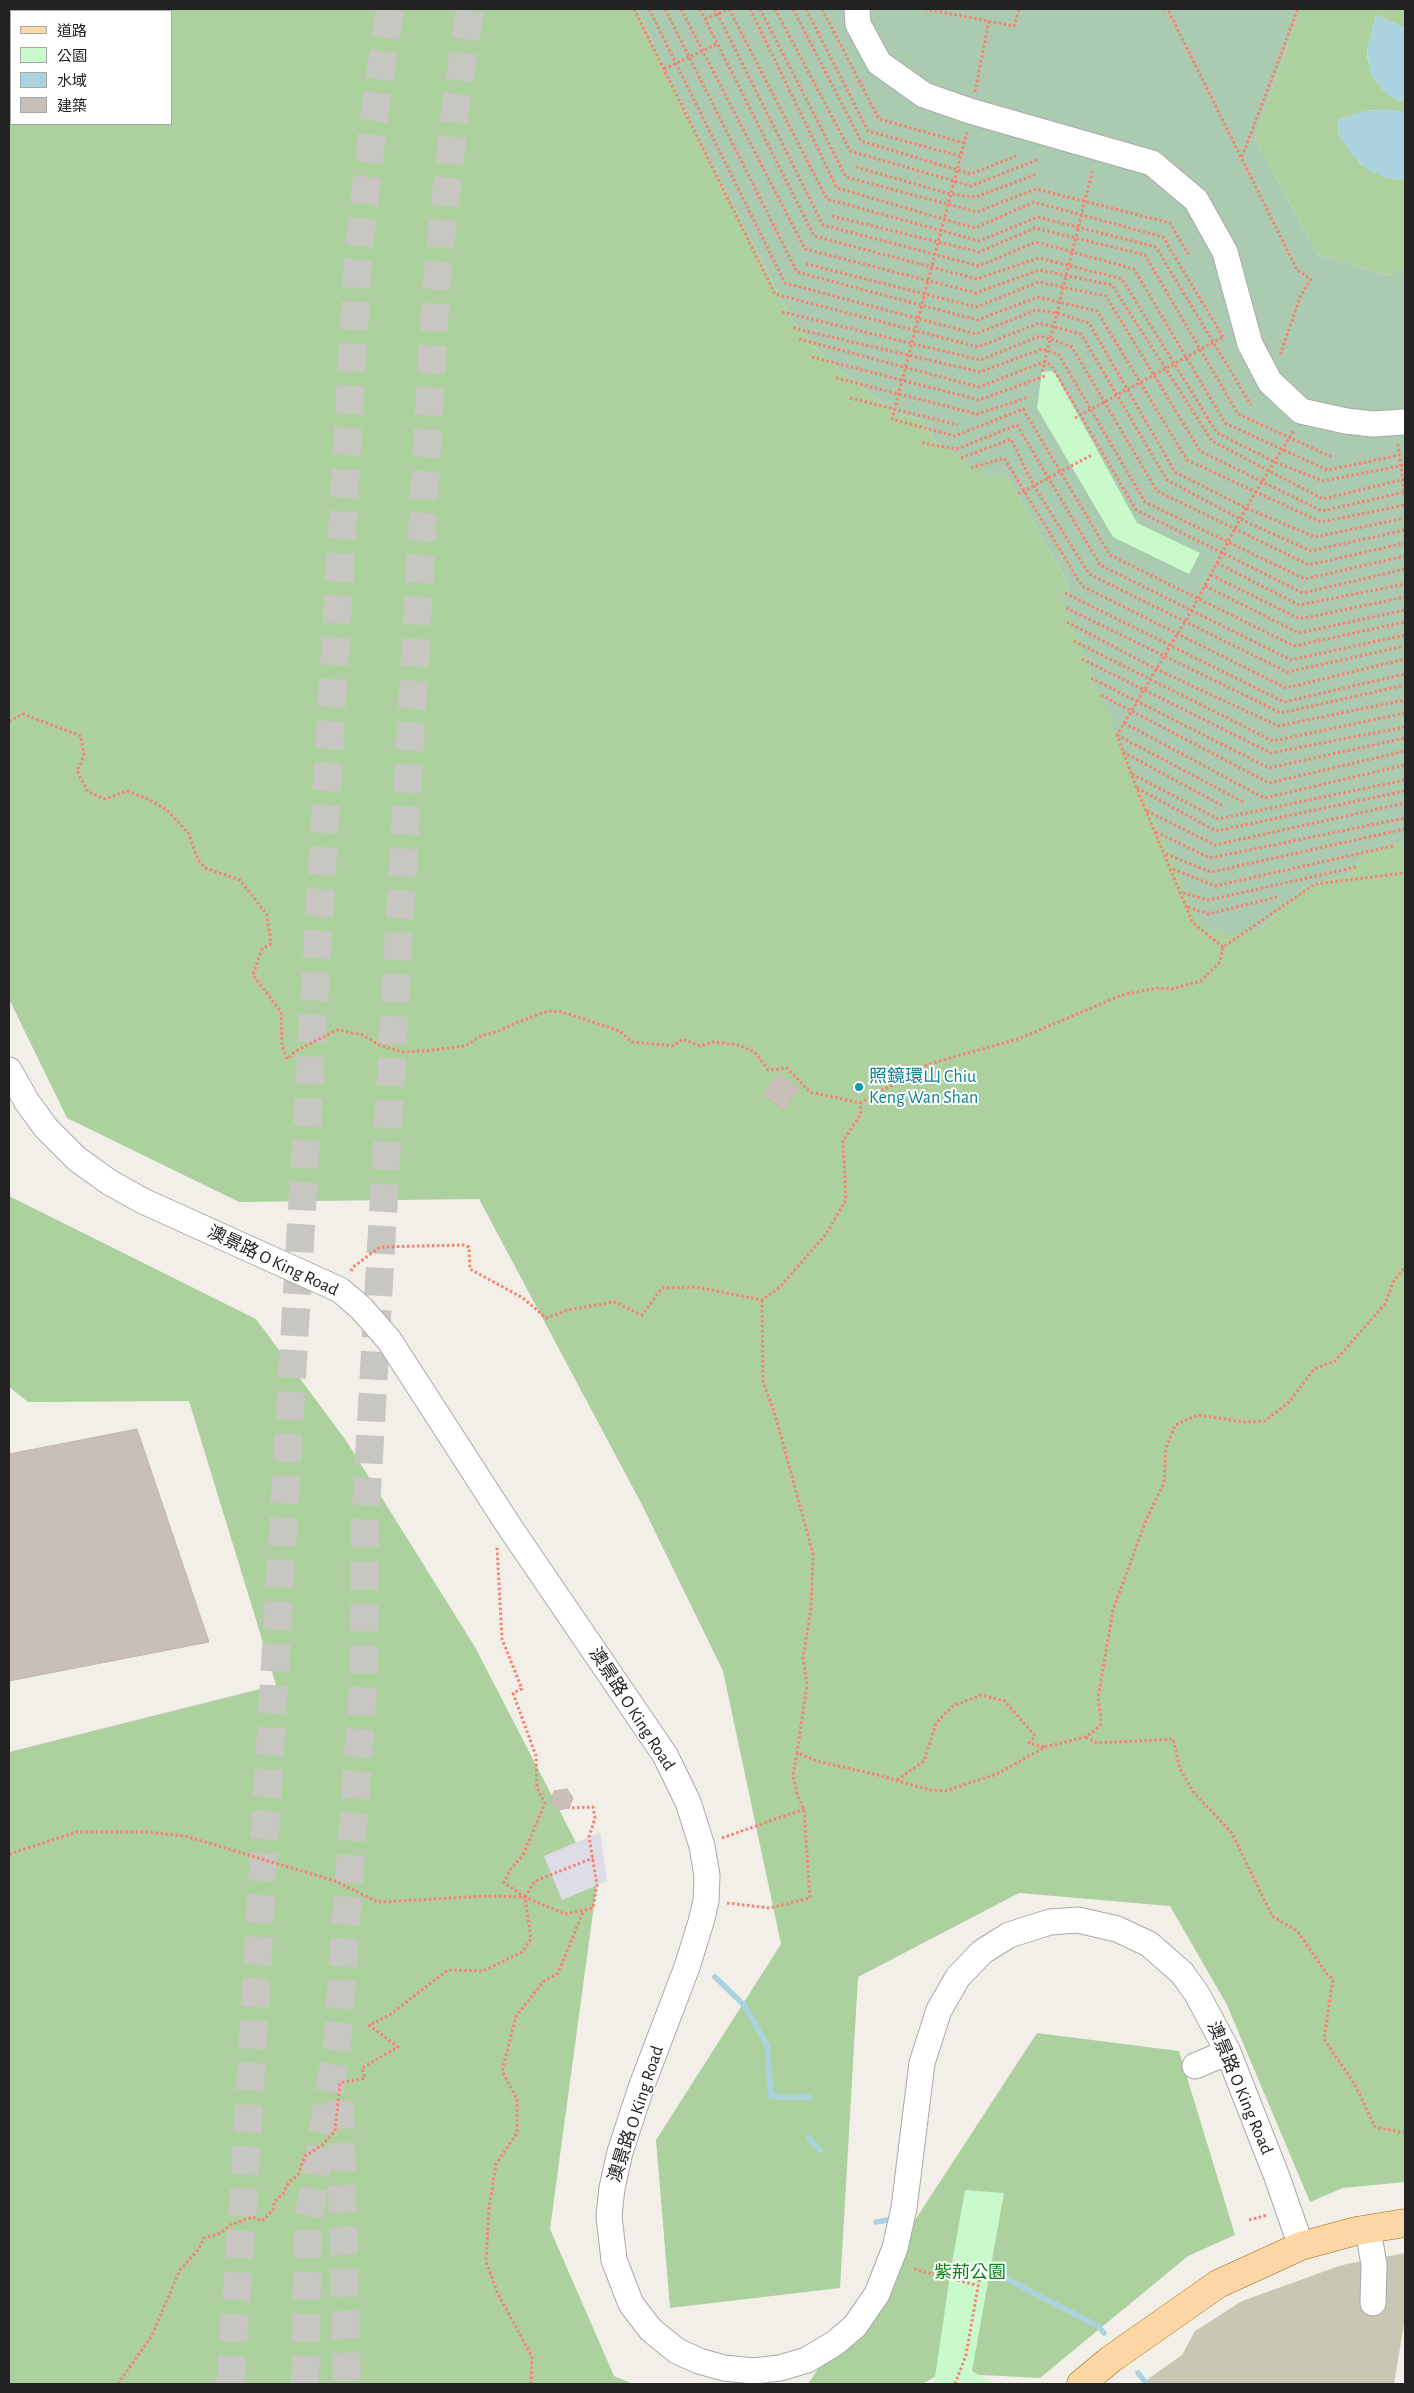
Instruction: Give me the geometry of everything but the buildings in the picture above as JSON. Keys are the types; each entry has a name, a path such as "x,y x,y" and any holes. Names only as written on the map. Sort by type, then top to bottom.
{"main road":[{"path":"1081,2384 1111,2359 1174,2313 1218,2284 1301,2246 1368,2229 1405,2223"}],"street":[{"path":"857,9 858,24 880,64 924,95 970,111 1152,163 1196,200 1225,252 1250,344 1270,382 1301,411 1346,421 1400,423"},
{"name":"澳景路 O King Road","path":"9,1070 27,1102 46,1128 67,1150 108,1182 143,1201 340,1290 361,1308 388,1340 509,1526 665,1755 688,1802 702,1846 707,1876 706,1901 687,1967 642,2084 620,2152 612,2188 610,2239 614,2260 622,2286 637,2314 651,2330 668,2344 699,2362 724,2368 754,2371 780,2368 807,2360 835,2343 854,2326 870,2306 883,2282 895,2248 904,2208 922,2063 939,2010 958,1977 970,1963 995,1943 1023,1929 1050,1922 1091,1922 1117,1929 1149,1944 1182,1973 1197,1994 1228,2052 1301,2246"},
{"path":"1195,2066 1228,2052"},
{"path":"1368,2229 1374,2265 1373,2302"}],"path":[{"path":"634,9 775,294 978,347 1039,323 1081,334 1166,480 1240,519 1311,551 1405,530"},
{"path":"649,9 785,283 976,334 1036,310 1057,312 1088,323 1175,472 1246,508 1315,537 1405,518"},
{"path":"665,9 797,272 977,320 1038,297 1097,311 1187,460 1321,522 1405,504"},
{"path":"681,9 805,249 976,293 1039,270 1067,274 1112,285 1212,441 1323,499 1404,480"},
{"path":"700,9 814,236 978,279 1039,258 1069,264 1122,279 1217,433 1274,462 1323,481 1403,466"},
{"path":"714,9 823,225 979,266 1036,242 1134,269 1225,423 1326,470 1400,455"},
{"path":"705,19 728,9 827,199 979,241 1038,217 1156,247 1251,405"},
{"path":"750,9 837,188 975,228 1034,202 1163,236 1223,337"},
{"path":"760,9 846,177 977,212 1036,189 1170,223 1188,254"},
{"path":"775,9 850,151 971,186 1037,160"},
{"path":"793,9 861,141 971,174 1016,156"},
{"path":"806,9 868,131 960,156"},
{"path":"926,9 1014,26 1019,9"},
{"path":"1164,9 1169,12 1297,270 1312,279 1301,295 1270,382"},
{"path":"1242,157 1298,9"},
{"path":"974,98 989,21"},
{"path":"664,69 717,44"},
{"path":"967,128 892,419 955,436 1023,409 1110,555 1294,646 1405,622"},
{"path":"1042,372 1095,163"},
{"path":"856,167 950,194 976,197 1037,174"},
{"path":"832,216 979,252 1035,228 1145,255 1202,349 1238,414 1332,458"},
{"path":"806,264 978,307 1038,282 1106,296 1156,374 1200,451 1322,511 1405,492"},
{"path":"782,312 980,360 1040,336 1072,347 1157,492 1309,565 1405,543"},
{"path":"793,328 980,372 1042,349 1048,350 1059,355 1145,502 1305,579 1405,556"},
{"path":"1075,418 1231,333"},
{"path":"799,339 979,387 1044,362 1051,365 1136,510 1303,593 1405,569"},
{"path":"812,357 979,400 1045,376"},
{"path":"836,378 977,414 1029,397"},
{"path":"850,398 958,425"},
{"path":"1224,947 1193,923 1172,868 1146,811 1117,735 1191,612 1246,508 1289,439 1301,411"},
{"path":"1400,423 1400,455 1403,466 1405,498"},
{"path":"922,443 957,449 1017,425 1100,565 1290,660 1405,635"},
{"path":"961,458 1011,439 1034,486 1089,574 1287,672 1405,646"},
{"path":"1018,494 1092,455"},
{"path":"971,468 1004,458 1082,586 1286,688 1405,659"},
{"path":"1217,563 1299,605 1405,584"},
{"path":"1211,575 1300,619 1405,597"},
{"path":"1205,586 1299,633 1405,610"},
{"path":"1065,593 1284,702 1405,674"},
{"path":"1066,608 1281,713 1405,685"},
{"path":"1067,622 1156,669 1278,726 1405,700"},
{"path":"1074,641 1273,741 1405,713"},
{"path":"1082,659 1271,752 1405,727"},
{"path":"1092,678 1269,768 1405,738"},
{"path":"1101,695 1269,783 1405,752"},
{"path":"9,721 23,714 81,736 84,756 77,771 88,792 105,799 127,791 148,799 168,811 189,834 198,860 204,868 240,880 267,916 271,944 262,950 253,975 281,1012 282,1045 287,1059 296,1051 337,1030 363,1035 377,1044 402,1052 424,1051 465,1046 481,1036 548,1011 562,1012 620,1032 632,1042 674,1046 682,1040 700,1046 712,1042 738,1045 756,1052 768,1070 787,1068 810,1092 860,1103 929,1064 1018,1039 1122,995 1157,988 1172,989 1201,981 1220,962 1224,947 1315,884 1405,873"},
{"path":"1124,723 1264,798 1405,765"},
{"path":"1117,735 1243,802"},
{"path":"1123,752 1223,806"},
{"path":"1132,774 1218,819 1405,780"},
{"path":"1137,787 1216,832 1405,791"},
{"path":"1146,811 1215,845 1405,803"},
{"path":"1155,831 1210,858 1405,818"},
{"path":"1165,853 1211,872 1405,829"},
{"path":"1172,868 1215,886 1393,846"},
{"path":"1182,893 1209,900 1356,867"},
{"path":"1187,907 1208,914 1277,897"},
{"path":"340,1290 353,1267 380,1247 463,1245 468,1247 470,1269 523,1298 546,1318 567,1310 614,1302 642,1315 662,1288 696,1287 762,1300 780,1287 826,1234 846,1200 843,1141 861,1114 860,1103"},
{"path":"797,1753 820,1762 930,1790 946,1791 998,1774 1045,1747 1085,1737 1100,1725 1101,1718 1098,1698 1113,1610 1146,1520 1164,1483 1166,1448 1175,1424 1198,1415 1245,1422 1265,1421 1290,1402 1314,1370 1335,1361 1385,1304 1394,1282 1405,1267"},
{"path":"706,1901 770,1908 810,1898 804,1809 797,1794 793,1775 807,1685 803,1658 811,1610 813,1554 775,1414 763,1382 762,1300"},
{"path":"509,1526 496,1535 502,1638 522,1689 513,1693 536,1756 537,1788 545,1803 523,1855 510,1870 504,1883 525,1897 566,1914 583,1912 593,1908 597,1885 589,1837 595,1818 593,1807 569,1808"},
{"path":"896,1780 924,1761 936,1723 953,1706 981,1696 1005,1701 1035,1736 1029,1743 1045,1747"},
{"path":"1085,1737 1097,1742 1173,1739 1180,1769 1194,1794 1232,1833 1272,1916 1297,1931 1327,1974 1333,1979 1324,2039 1355,2085 1375,2127 1405,2133"},
{"path":"702,1846 804,1809"},
{"path":"9,1854 78,1832 147,1832 185,1836 335,1881 378,1902 489,1896 525,1897"},
{"path":"118,2384 151,2336 180,2270 199,2249 204,2238 221,2233 230,2225 253,2217 262,2221 273,2210 274,2202 283,2194 289,2182 298,2175 305,2156 322,2145 335,2131 340,2083 365,2078 362,2068 398,2047 369,2025 388,2016 448,1970 483,1971 522,1952 531,1939 525,1897 535,1882 593,1858"},
{"path":"531,2384 532,2357 497,2292 486,2261 489,2209 496,2164 517,2134 517,2099 502,2071 516,2016 543,1982 558,1973 583,1912"},
{"path":"1249,2220 1288,2209"},
{"path":"955,2384 966,2355 982,2264"},
{"path":"914,2269 976,2285"}],"shaded area":[{"path":"600,1832 607,1881 562,1900 544,1856"},
{"path":"1405,2253 1405,2318 1394,2384 1141,2384 1182,2355 1195,2331 1242,2301 1342,2265"}],"green space":[{"path":"9,9 638,9 664,69 791,319 825,358 895,413 922,420 934,440 990,477 1006,474 1069,585 1062,600 1066,608 1260,929 1303,887 1352,873 1364,854 1405,842 1405,2182 1343,2188 1310,2202 1227,2005 1170,1906 1019,1893 858,1977 840,2288 670,2308 656,2140 781,1944 723,1671 641,1503 479,1199 239,1202 67,1118 9,999"},
{"path":"638,9 1300,9 1255,139 1318,255 1388,276 1405,267 1405,842 1364,854 1352,873 1303,887 1260,929 1230,935 1203,928 1117,735 1062,600 1069,585 1006,474 990,478 934,440 922,420 895,413 825,358 791,319 664,69"},
{"path":"1300,9 1405,9 1405,28 1376,15 1367,52 1374,79 1387,94 1405,103 1405,112 1371,110 1338,120 1339,136 1361,164 1387,178 1405,180 1405,267 1388,276 1318,255 1255,139"},
{"path":"1054,371 1137,523 1200,553 1189,574 1113,537 1037,408 1042,372"},
{"path":"9,1196 256,1319 347,1442 475,1647 597,1883 550,2229 614,2376 633,2384 9,2384 9,1752 276,1685 189,1401 28,1402 9,1387"},
{"path":"1037,2033 1179,2051 1235,2235 1188,2256 1040,2378 941,2373 923,2384 808,2384"},
{"name":"紫荊公園","path":"965,2190 1004,2193 972,2371 994,2384 934,2384 951,2269"}],"water":[{"path":"1376,15 1405,28 1405,103 1387,94 1374,79 1370,70 1367,52"},
{"path":"1382,109 1405,112 1405,180 1387,178 1368,170 1353,155 1339,136 1338,120 1361,112"}],"waterway":[{"path":"715,1977 745,2006 767,2045 771,2097 810,2097"},
{"path":"809,2138 820,2150"},
{"path":"876,2222 888,2220"},
{"path":"1001,2276 1098,2326 1104,2333"},
{"path":"1138,2373 1147,2384"}],"tunnel":[{"path":"230,2384 243,2206 358,261 373,123 390,9"},
{"path":"305,2384 308,2222 337,2046 364,1675 365,1527 436,290 454,119 470,9"},
{"path":"340,2101 347,2384"}],"place":[{"name":"照鏡環山 Chiu Keng Wan Shan","path":"859,1087"}]}
